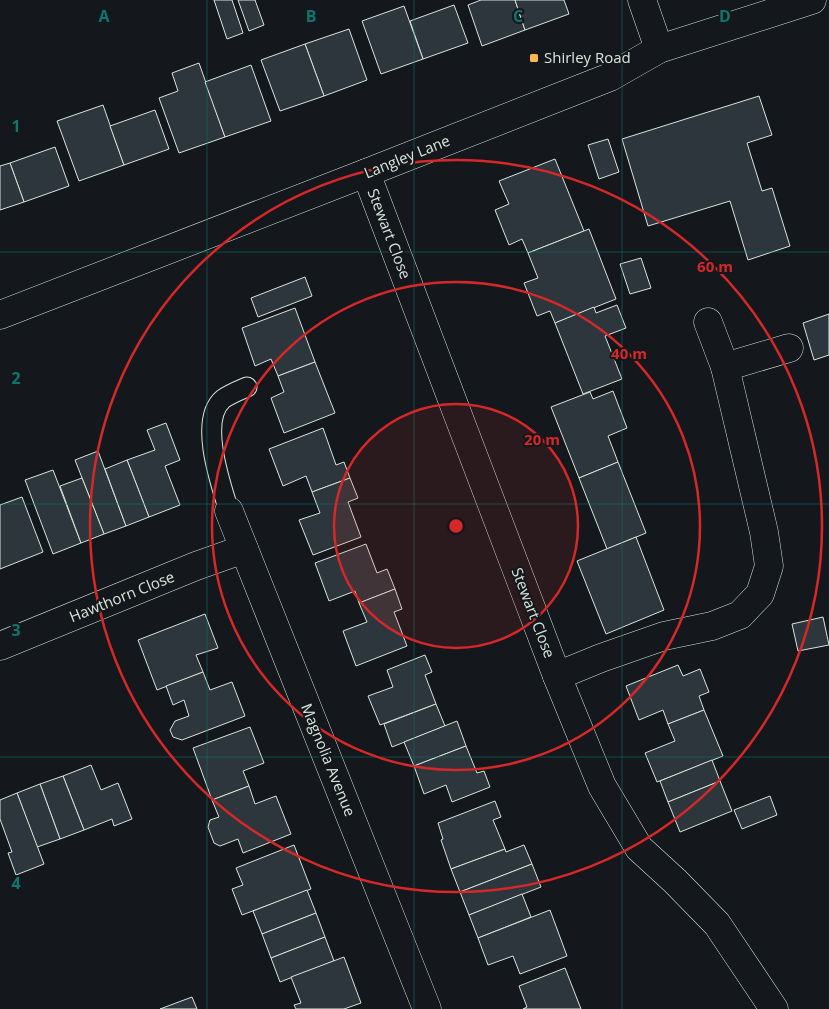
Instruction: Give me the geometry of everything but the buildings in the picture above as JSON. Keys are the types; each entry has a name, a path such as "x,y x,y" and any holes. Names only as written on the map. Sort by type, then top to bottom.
{"street":[{"path":"642,0 659,49"},
{"name":"Langley Lane","path":"0,315 610,77 659,49 812,0"},
{"name":"Stewart Close","path":"366,173 557,676 602,786 639,848 717,924 773,1009"},
{"path":"557,676 664,636 712,626 740,615 760,594 769,566 764,532 725,367 708,322"},
{"path":"725,367 789,348"},
{"name":"Magnolia Avenue","path":"229,511 427,1009"},
{"name":"Hawthorn Close","path":"0,646 196,566 244,549"}],"lane":[{"path":"229,511 215,464 212,432 214,412 222,400 247,386"}],"place":[{"name":"Shirley Road","path":"534,58"}]}
